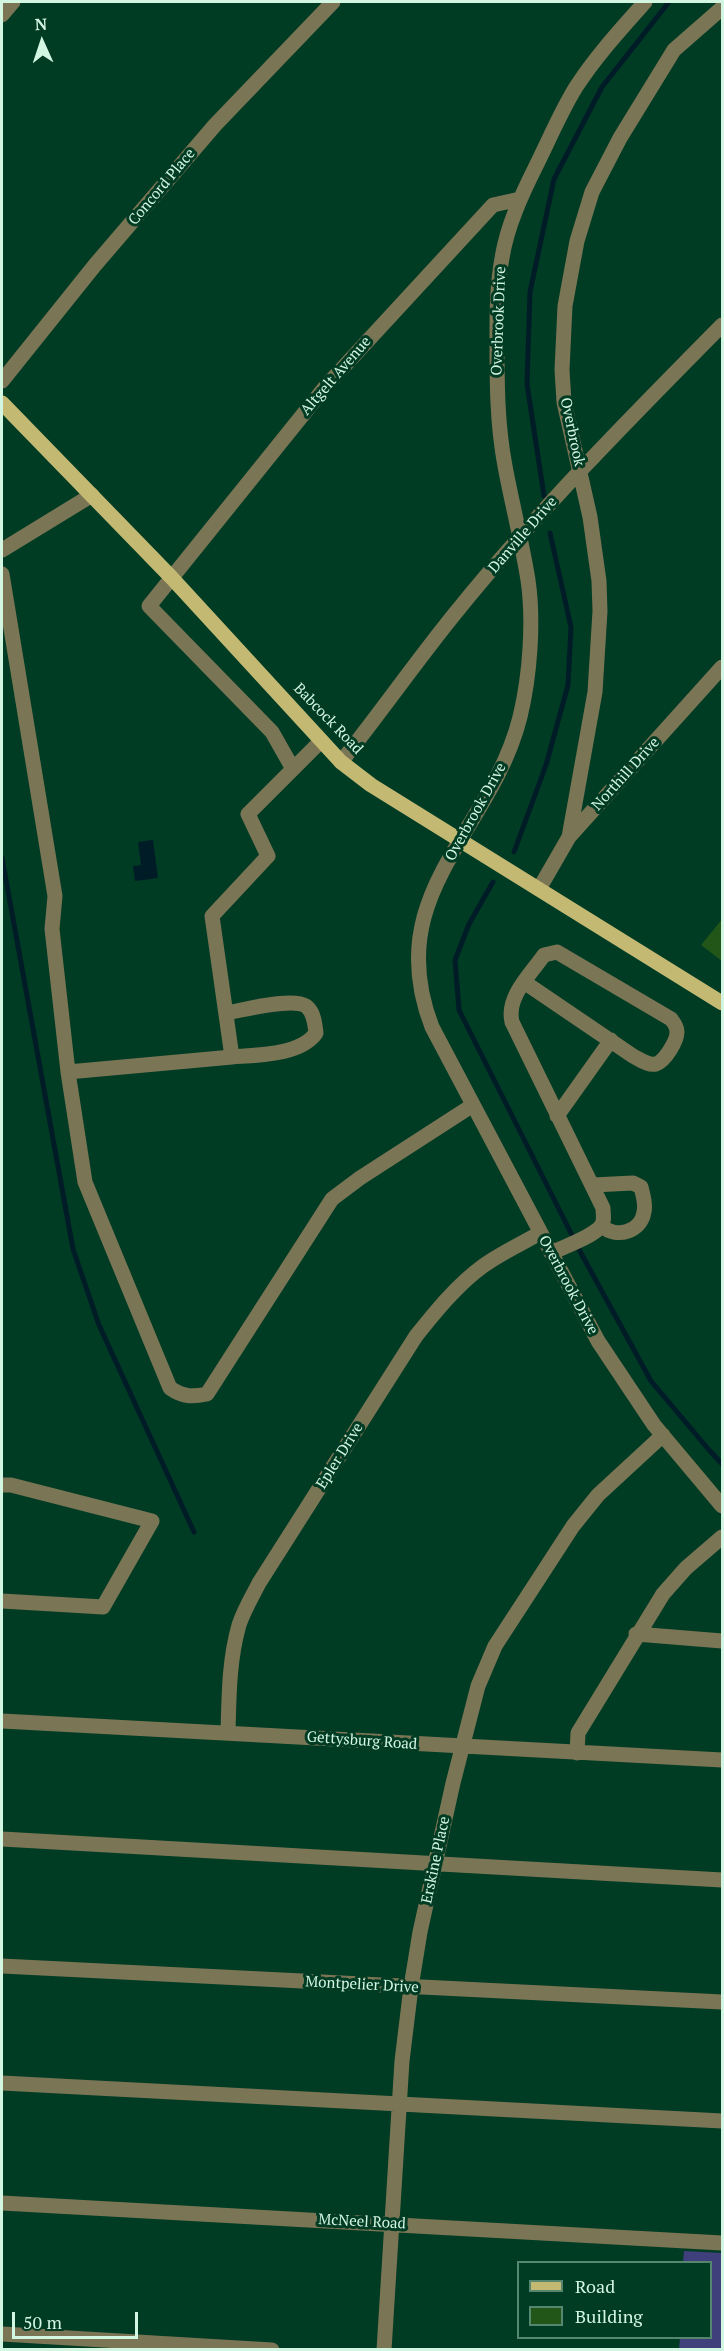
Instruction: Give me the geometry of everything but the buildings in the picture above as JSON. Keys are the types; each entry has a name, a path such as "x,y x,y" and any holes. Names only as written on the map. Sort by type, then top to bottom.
{"main road":[{"name":"Babcock Road","path":"2,403 171,577 341,762 371,785 723,1003"}],"street":[{"path":"2,15 13,2"},
{"name":"Concord Place","path":"2,381 95,265 214,125 333,2"},
{"name":"Overbrook Drive","path":"645,2 607,45 576,88 520,198 502,257 497,308 496,392 504,463 528,580 530,613 528,667 520,717 502,765 429,897 420,926 417,956 421,992 426,1010 473,1105 598,1341 663,1435 723,1506"},
{"name":"Overbrook","path":"569,837 595,692 600,610 599,581 581,470 564,402 562,370 565,306 577,241 592,192 620,138 675,50 723,8"},
{"name":"Altgelt Avenue","path":"293,769 272,732 149,606 334,377 493,205 520,198"},
{"name":"Danville Drive","path":"341,762 457,610 519,538 581,470 723,325"},
{"path":"2,550 92,495"},
{"path":"2,574 55,896 52,929 68,1072 85,1182 170,1388 181,1396 194,1397 207,1394 332,1199 360,1178 473,1105"},
{"name":"Northill Drive","path":"538,889 569,837 723,667"},
{"path":"232,1057 212,916 268,856 248,814 321,741"},
{"path":"524,982 633,1056 650,1064 657,1064 664,1059 677,1035 677,1030 671,1019 557,952 544,955 524,982 511,1001 509,1011 512,1022 603,1208 604,1221 599,1228 550,1253"},
{"path":"68,1072 232,1057 301,1047 316,1033 311,1011 306,1006 295,1002 226,1013"},
{"path":"556,1116 611,1041"},
{"path":"593,1185 633,1183 641,1187 644,1197 641,1222 633,1229 621,1233 599,1228"},
{"name":"Epler Drive","path":"228,1732 230,1672 234,1646 242,1617 260,1583 416,1336 436,1310 483,1266 540,1233"},
{"name":"Erskine Place","path":"384,2349 402,2061 411,1987 420,1932 453,1783 478,1686 495,1646 573,1526 598,1495 663,1435"},
{"path":"2,1485 152,1521 103,1607 2,1601"},
{"path":"577,1753 578,1733 636,1634 663,1594 686,1568 723,1537"},
{"path":"636,1634 723,1641"},
{"name":"Gettysburg Road","path":"2,1721 723,1760"},
{"path":"2,1839 723,1880"},
{"name":"Montpelier Drive","path":"2,1966 723,2002"},
{"path":"2,2082 723,2121"},
{"name":"McNeel Road","path":"2,2204 723,2243"},
{"path":"2,2334 272,2349"}],"shaded area":[{"path":"684,2251 722,2253 722,2349 679,2349 680,2339 712,2339 712,2261 683,2261"}],"water":[{"path":"153,840 158,878 135,881 133,866 141,865 138,842"}],"waterway":[{"path":"544,496 527,384 530,292 554,179 602,87 669,2"},
{"path":"514,852 546,765 568,685 571,627 550,533"},
{"path":"2,858 73,1249 99,1325 194,1532"},
{"path":"493,882 469,924 455,960 459,1010 582,1255 651,1381 722,1464"}]}
